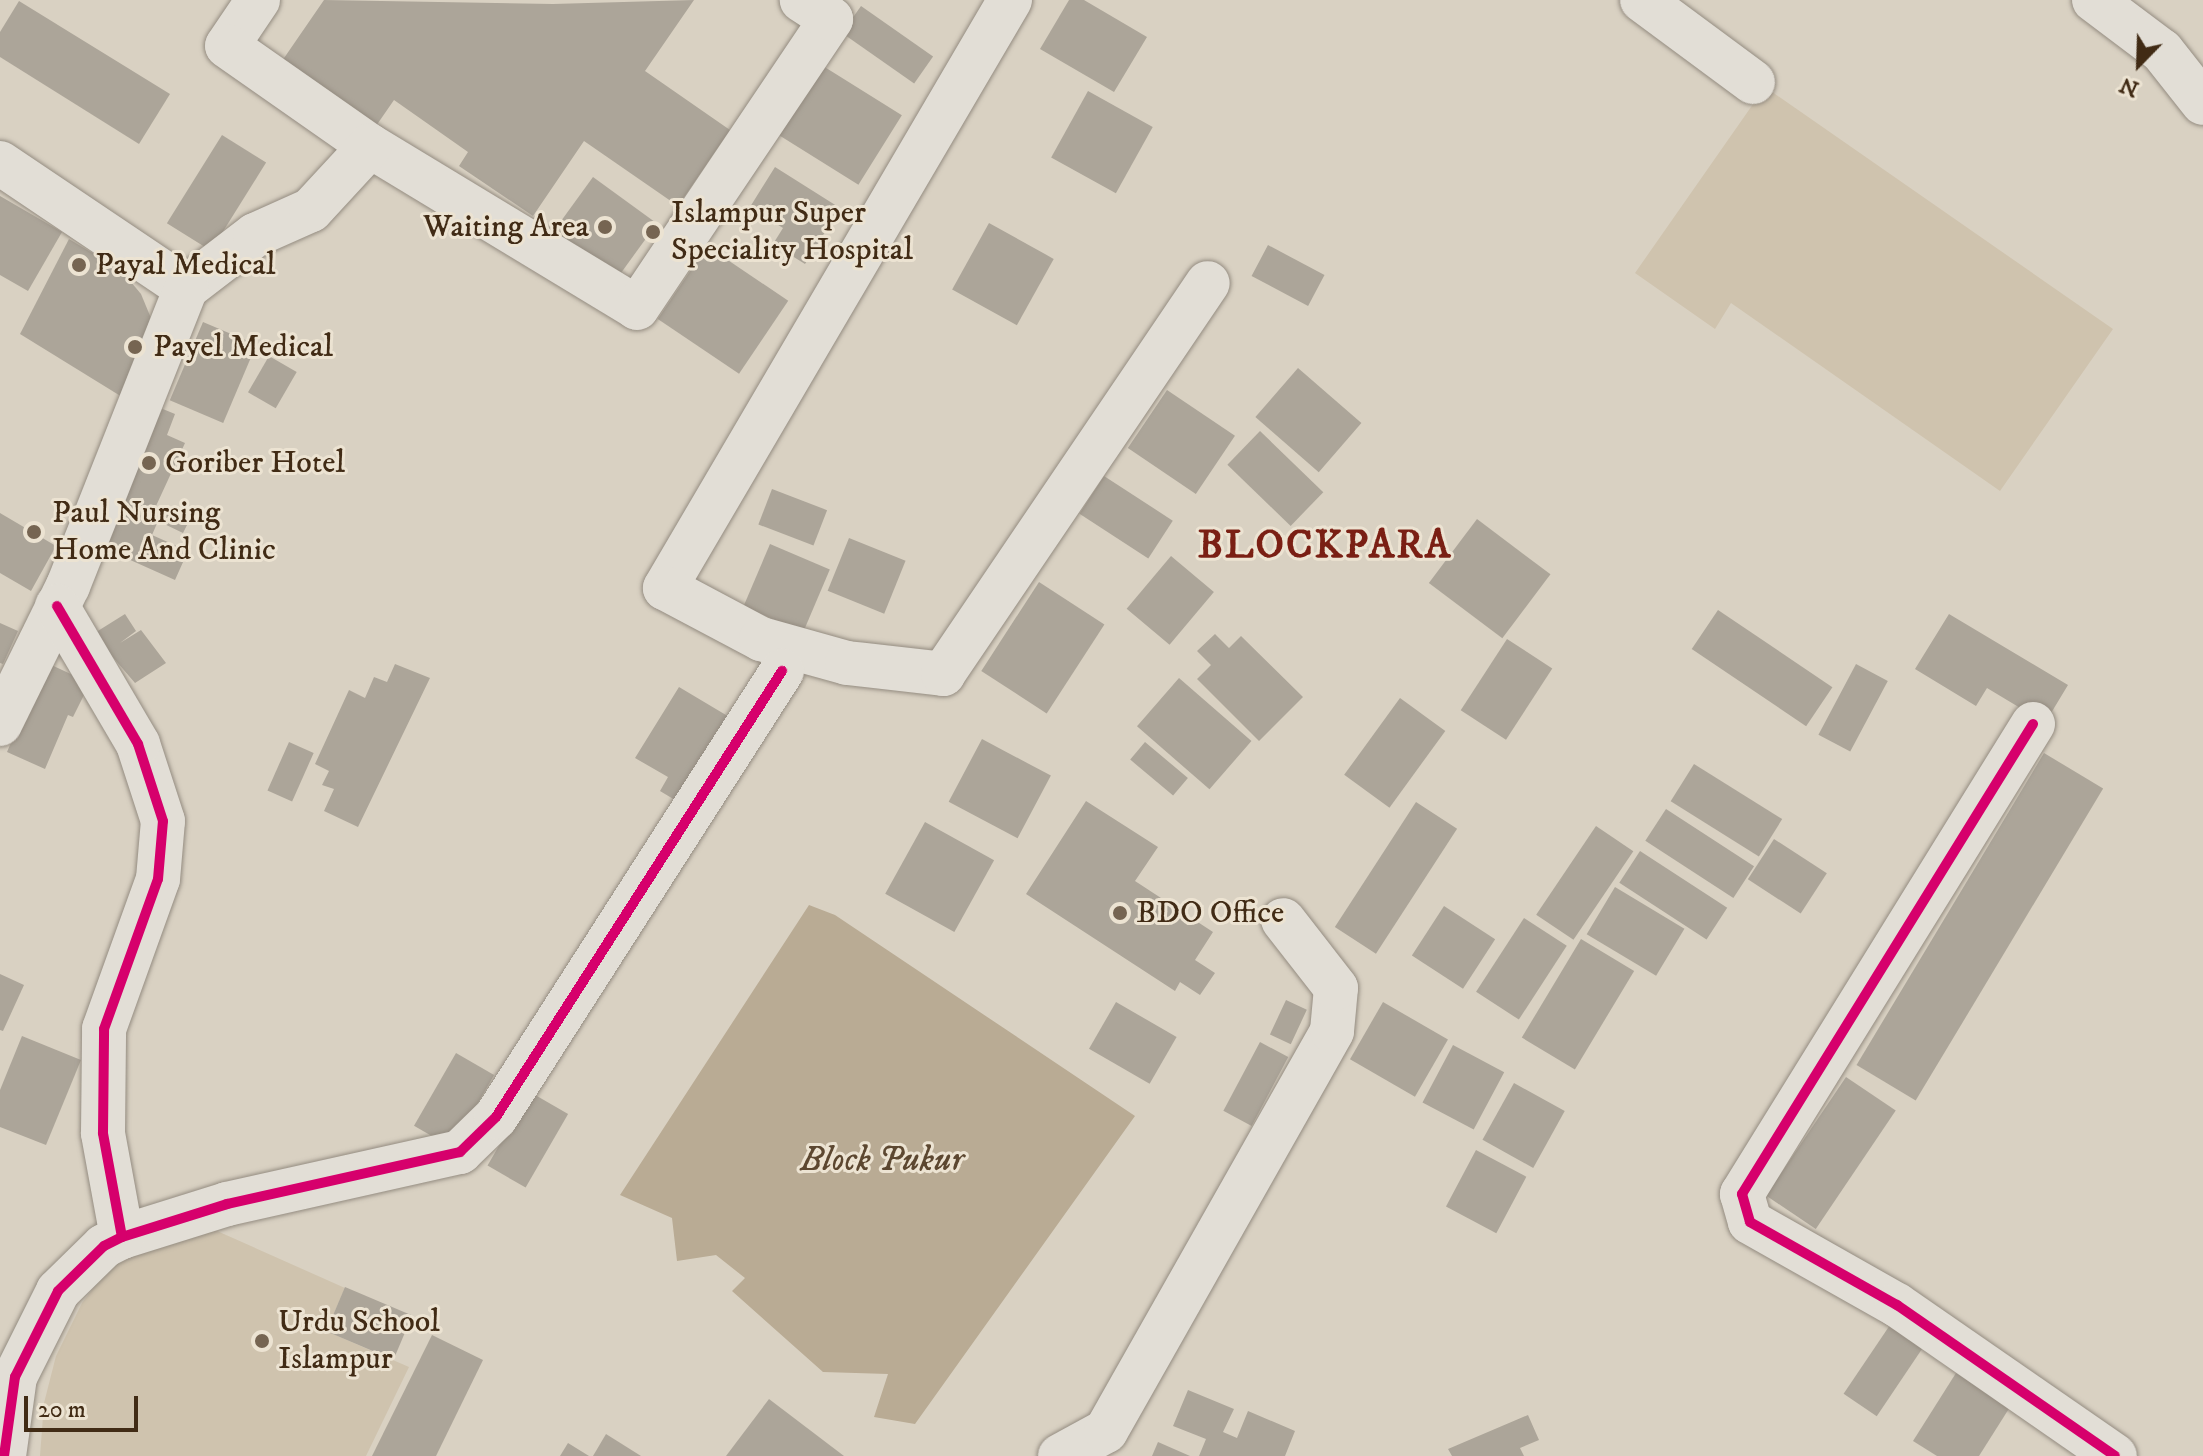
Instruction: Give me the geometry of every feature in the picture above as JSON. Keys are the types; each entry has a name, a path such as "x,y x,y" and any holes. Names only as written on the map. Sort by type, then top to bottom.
{"street":[{"path":"258,0 227,46 370,146 637,308 831,19 802,0"},
{"path":"1010,0 665,588 761,639 847,663 943,674 1208,283"},
{"path":"1642,0 1753,82"},
{"path":"2094,0 2162,51 2203,103"},
{"path":"0,724 57,606 186,288 255,235 311,210 370,146"},
{"path":"0,163 186,288"},
{"path":"57,606 138,744 163,821 158,879 104,1029 103,1133 122,1237"},
{"path":"4,1456 15,1377 58,1291 104,1246 122,1237 227,1204 460,1152 496,1117 782,671"},
{"path":"2033,724 1742,1194 1750,1222 1897,1305 2115,1456"},
{"path":"1060,1456 1106,1431 1332,1031 1336,988 1283,920"}],"shaded area":[{"path":"1765,87 2113,329 2000,491 1731,303 1715,329 1635,273"},
{"name":"Urdu School Islampur","path":"208,1227 345,1288 326,1331 409,1367 366,1456 40,1456 44,1403 56,1356 82,1303 119,1254"}],"water":[{"name":"Block Pukur","path":"809,905 835,915 1135,1116 915,1424 874,1417 888,1374 823,1372 732,1291 745,1278 716,1255 677,1261 672,1218 620,1195"}],"building":[{"path":"324,0 553,4 694,0 645,71 730,130 678,206 584,141 533,216 459,166 468,152 394,100 376,126 282,61"},
{"path":"1069,0 1084,0 1147,37 1114,92 1040,49"},
{"path":"19,1 170,94 139,144 0,57 0,32"},
{"path":"861,6 933,56 914,84 842,33"},
{"path":"823,66 902,115 858,185 780,136"},
{"path":"1088,91 1153,127 1116,193 1051,157"},
{"path":"222,135 266,163 211,251 167,223"},
{"path":"775,167 840,208 805,264 773,244 783,228 750,207"},
{"name":"Waiting Area","path":"593,177 657,223 618,278 554,231"},
{"path":"0,196 62,232 28,291 0,275"},
{"path":"989,223 1054,259 1017,325 952,289"},
{"path":"69,239 121,270 141,294 153,323 127,400 20,334"},
{"path":"1268,245 1325,275 1308,306 1252,276"},
{"path":"707,246 788,301 739,374 658,319"},
{"path":"203,322 256,345 223,423 170,400"},
{"path":"269,356 297,372 276,408 248,392"},
{"path":"1298,368 1361,423 1319,472 1255,417"},
{"path":"1167,390 1235,436 1196,494 1128,448"},
{"path":"153,405 175,414 167,435 185,443 156,506 189,521 183,533 158,521 152,535 188,551 175,580 99,546"},
{"path":"1260,431 1323,492 1291,526 1227,465"},
{"path":"1104,476 1173,521 1148,558 1079,514"},
{"path":"772,489 827,510 813,546 758,524"},
{"path":"0,513 56,546 31,591 0,573"},
{"path":"1477,519 1550,574 1502,638 1429,583"},
{"path":"849,538 906,561 884,614 828,591"},
{"path":"770,544 830,569 803,632 743,607"},
{"path":"1171,556 1214,592 1170,645 1127,609"},
{"path":"1039,582 1104,624 1047,713 981,671"},
{"path":"1718,610 1832,687 1806,726 1692,649"},
{"path":"125,614 136,631 120,643 141,630 166,663 135,683 93,634"},
{"path":"1949,614 2068,685 2045,723 1987,688 1976,706 1915,669"},
{"path":"0,623 18,631 3,664 0,663"},
{"path":"1215,634 1229,648 1241,636 1303,697 1259,741 1197,679 1211,665 1197,651"},
{"path":"1507,639 1552,668 1506,740 1461,710"},
{"path":"45,662 90,683 73,717 68,715 45,769 7,752"},
{"path":"395,664 430,678 358,827 324,811 334,789 322,785 329,771 315,764 349,690 365,698 374,677 387,682"},
{"path":"1856,664 1888,681 1850,752 1818,735"},
{"path":"1179,678 1251,741 1209,789 1137,726"},
{"path":"679,687 731,718 680,803 660,791 668,777 635,758"},
{"path":"1400,698 1445,731 1389,808 1344,775"},
{"path":"982,739 1051,776 1018,838 949,802"},
{"path":"289,742 314,753 292,801 267,790"},
{"path":"1145,742 1188,778 1173,796 1130,760"},
{"path":"2044,753 2103,789 1916,1101 1857,1065"},
{"path":"1694,764 1782,819 1759,856 1671,801"},
{"name":"BDO Office","path":"1086,801 1158,847 1135,881 1213,932 1195,960 1215,973 1200,995 1180,982 1175,991 1026,894"},
{"path":"1416,802 1457,829 1376,954 1335,927"},
{"path":"1666,809 1754,866 1733,898 1645,841"},
{"path":"925,822 994,860 954,932 885,894"},
{"path":"1596,826 1633,851 1573,940 1536,915"},
{"path":"1774,839 1827,873 1801,914 1748,879"},
{"path":"1640,851 1727,908 1707,940 1619,883"},
{"path":"1615,887 1684,929 1656,976 1587,934"},
{"path":"1444,906 1495,939 1463,989 1412,955"},
{"path":"1524,918 1567,946 1519,1020 1476,992"},
{"path":"1581,939 1634,971 1575,1070 1522,1038"},
{"path":"0,974 24,985 3,1031 0,1030"},
{"path":"1286,1000 1307,1010 1291,1044 1270,1034"},
{"path":"1116,1002 1177,1037 1150,1084 1089,1049"},
{"path":"1383,1002 1448,1040 1415,1097 1350,1059"},
{"path":"22,1036 81,1060 46,1145 0,1127 0,1090"},
{"path":"1260,1042 1288,1057 1252,1126 1223,1111"},
{"path":"1453,1045 1504,1072 1474,1130 1422,1102"},
{"path":"456,1053 494,1075 452,1148 414,1126"},
{"path":"1846,1077 1896,1111 1816,1229 1766,1196"},
{"path":"1514,1083 1565,1111 1533,1168 1482,1140"},
{"path":"530,1092 568,1114 526,1188 487,1166"},
{"path":"1476,1150 1526,1177 1496,1233 1446,1207"},
{"path":"345,1287 412,1316 393,1360 326,1331"},
{"path":"1890,1325 1923,1347 1877,1416 1844,1394"},
{"path":"432,1335 483,1360 436,1456 372,1456"},
{"path":"1956,1373 2010,1407 1979,1456 1937,1456 1913,1441"},
{"path":"1188,1390 1234,1409 1223,1432 1237,1438 1248,1411 1295,1431 1285,1456 1199,1456 1206,1439 1173,1426"},
{"path":"769,1399 844,1456 726,1456"},
{"path":"1528,1415 1539,1440 1520,1448 1524,1456 1452,1456 1448,1449"},
{"path":"606,1434 641,1456 593,1456"},
{"path":"1158,1442 1190,1456 1152,1456"},
{"path":"568,1443 589,1456 560,1456"}],"cycle path":[{"path":"4,1456 15,1377 58,1291 104,1246 122,1237 103,1133 104,1029 158,879 163,821 138,744 57,606"},
{"path":"122,1237 227,1204 460,1152 496,1117 782,671"},
{"path":"2033,724 1742,1194 1750,1222 1897,1305 2115,1456"}],"place":[{"name":"Waiting Area","path":"605,227"},
{"name":"Islampur Super Speciality Hospital","path":"653,232"},
{"name":"Payal Medical","path":"79,265"},
{"name":"Payel Medical","path":"135,347"},
{"name":"Goriber Hotel","path":"149,463"},
{"name":"Paul Nursing Home And Clinic","path":"34,532"},
{"name":"BDO Office","path":"1120,913"},
{"name":"Urdu School Islampur","path":"262,1341"}],"district":[{"name":"BLOCKPARA","path":"1325,546"}]}
